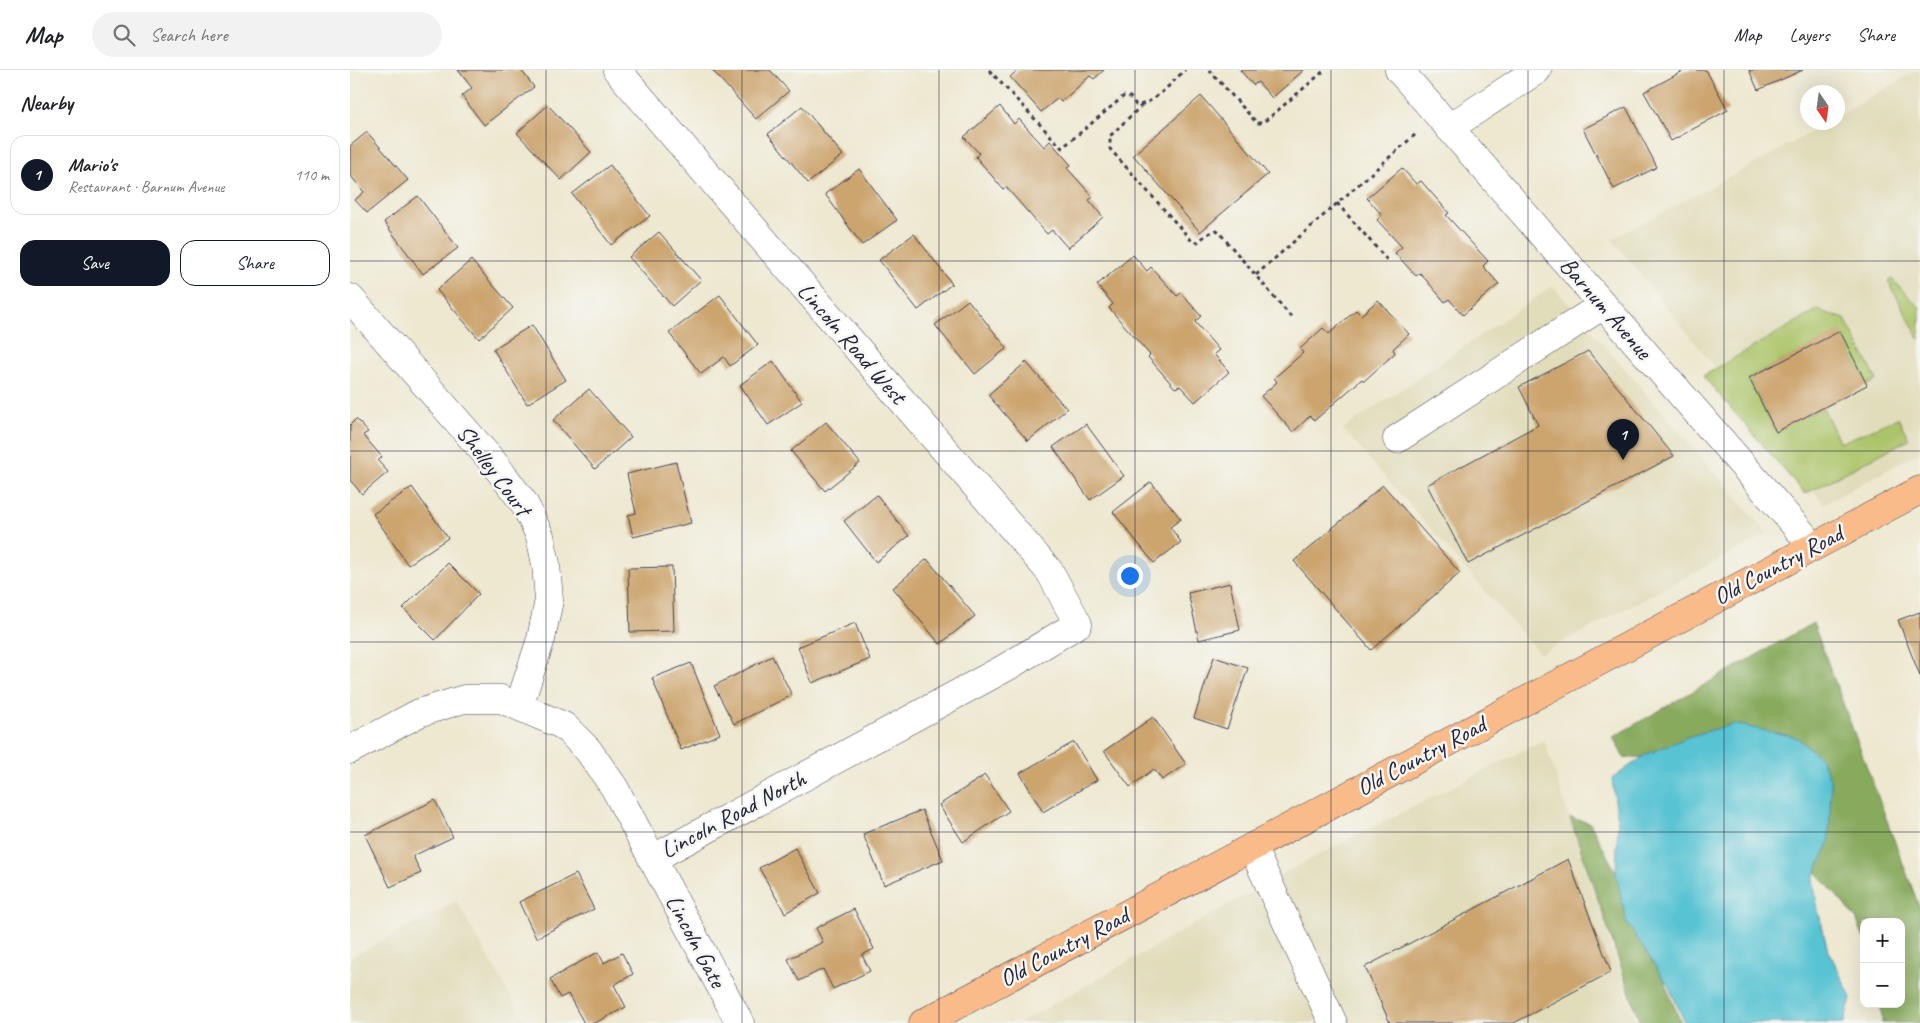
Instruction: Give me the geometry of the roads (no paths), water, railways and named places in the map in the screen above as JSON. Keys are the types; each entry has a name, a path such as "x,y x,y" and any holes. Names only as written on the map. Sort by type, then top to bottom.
{"main road":[{"name":"Old Country Road","path":"929,1022 1920,490"}],"street":[{"name":"Lincoln Road West","path":"617,70 1050,572 1078,624"},
{"name":"Barnum Avenue","path":"1398,70 1813,546"},
{"path":"1449,128 1537,70"},
{"name":"Shelley Court","path":"350,298 493,462 524,503 540,536 546,564 549,600 541,639 519,706"},
{"path":"1397,439 1603,305"},
{"name":"Lincoln Road North","path":"350,750 418,713 464,699 501,699 564,726 588,750 614,787 652,859 1005,668 1078,624"},
{"path":"1252,847 1333,1023"},
{"name":"Lincoln Gate","path":"652,859 740,1023"}],"water":[{"path":"1734,724 1796,737 1820,757 1831,781 1829,843 1813,879 1827,947 1851,998 1844,1023 1685,1023 1669,987 1627,923 1616,874 1618,822 1612,779 1645,755 1690,736"}],"place":[{"name":"Mario's","path":"1623,460"}]}
